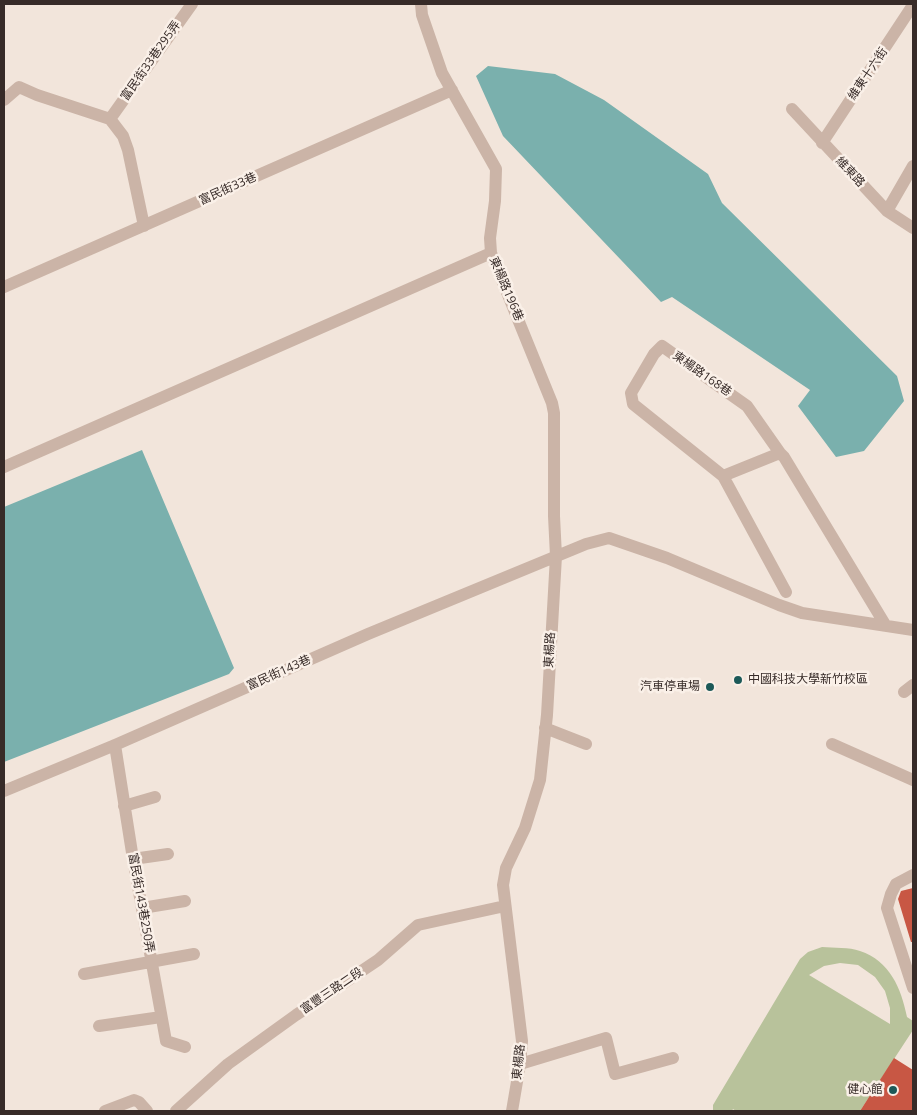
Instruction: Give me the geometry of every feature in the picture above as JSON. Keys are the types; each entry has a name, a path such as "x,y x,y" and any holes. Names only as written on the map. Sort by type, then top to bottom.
{"street":[{"name":"富民街33巷295弄","path":"110,119 192,4"},
{"name":"東楊路196巷","path":"421,4 422,15 442,73 496,169 496,201 490,238 491,253 552,403 554,413 556,556"},
{"name":"維東十六街","path":"822,143 911,14"},
{"path":"4,100 18,87 110,119 123,136 128,150 144,226"},
{"name":"富民街33巷","path":"4,287 452,90"},
{"name":"維東路","path":"792,109 887,211 913,228"},
{"path":"887,211 913,166"},
{"path":"4,467 491,253"},
{"name":"東楊路168巷","path":"786,592 723,476 633,404 631,393 654,354 662,346 747,406 784,457 886,626"},
{"path":"723,476 780,453"},
{"path":"556,556 586,544 609,538 667,558 778,605 802,613 913,630"},
{"name":"東楊路","path":"512,1111 522,1041 503,885 506,868 525,828 540,780 556,556"},
{"name":"富民街143巷","path":"4,791 368,634 556,556"},
{"path":"545,728 586,744"},
{"path":"832,744 913,780"},
{"name":"富民街143巷250弄","path":"114,745 166,1041 185,1047"},
{"path":"124,806 155,798"},
{"path":"133,859 168,854"},
{"path":"913,876 896,884 887,908 913,988"},
{"path":"142,908 185,901"},
{"name":"富豐三路二段","path":"176,1111 228,1064 296,1015 378,960 418,926 505,906"},
{"path":"84,974 194,954"},
{"path":"98,1026 161,1017"},
{"path":"520,1064 606,1038 615,1074 674,1058"},
{"path":"105,1111 134,1100 139,1102 147,1111"}],"green space":[{"path":"822,947 851,949 860,951 879,961 897,986 907,1017 913,1021 913,1030 860,1111 736,1111 733,1109 732,1111 713,1111 713,1105 800,959 808,952","holes":["840,963 858,965 875,977 885,991 890,1008 890,1024 809,975 824,966"]}],"water":[{"path":"488,66 555,74 604,100 708,174 722,203 897,376 904,401 864,451 836,457 798,406 810,390 672,297 661,302 503,136 476,76"},
{"path":"142,450 234,668 229,674 4,762 4,507"}],"building":[{"path":"913,888 913,942 911,942 898,899 901,891"},
{"name":"健心館","path":"894,1058 913,1070 913,1111 860,1111"}],"place":[{"name":"中國科技大學新竹校區","path":"738,680"},
{"name":"汽車停車場","path":"710,687"},
{"name":"健心館","path":"893,1090"}]}
